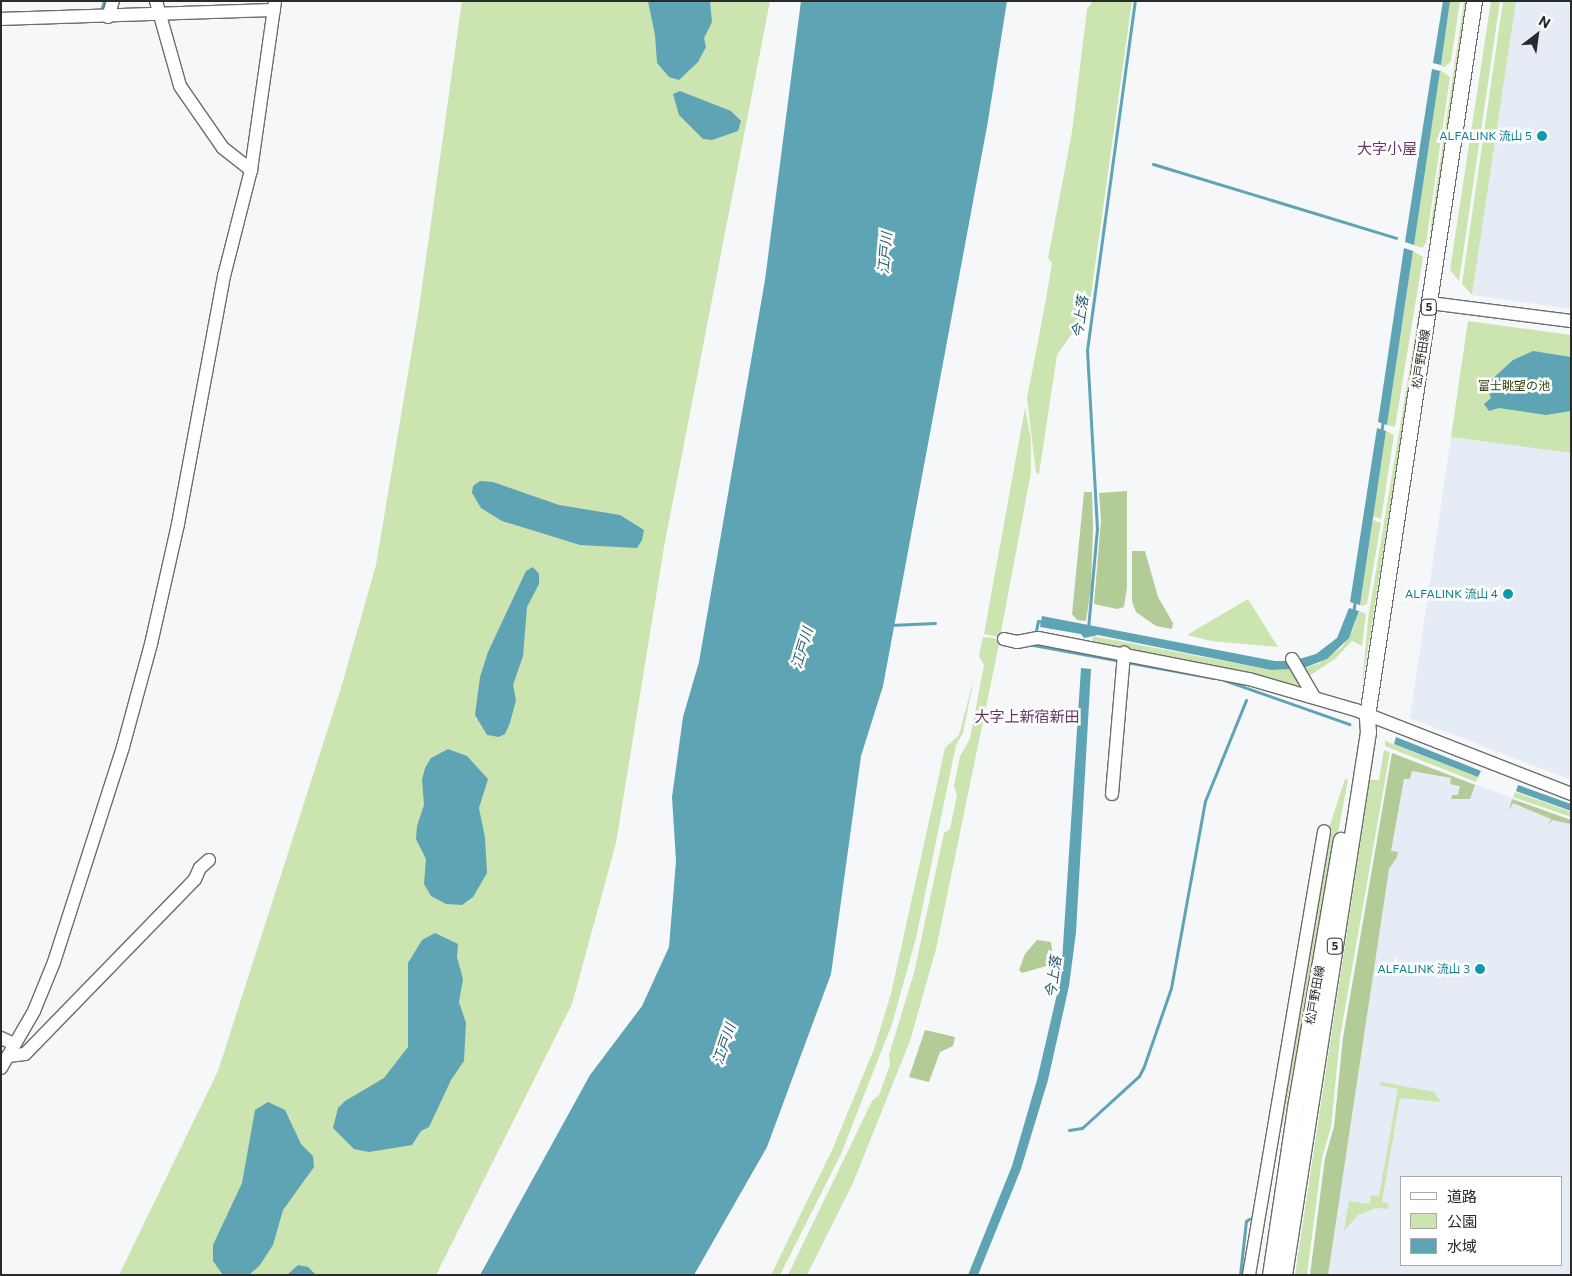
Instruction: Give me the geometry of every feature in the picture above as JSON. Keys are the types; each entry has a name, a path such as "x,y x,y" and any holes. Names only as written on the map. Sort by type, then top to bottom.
{"main road":[{"name":"松戸野田線","path":"1284,1275 1367,741 1367,716 1474,1"},
{"name":"松戸野田線","path":"1270,1275 1296,1102 1360,730 1367,716"},
{"path":"1261,1275 1277,1174 1296,1102"}],"street":[{"path":"108,17 113,1"},
{"path":"1,19 108,17 157,7 275,6 252,170 224,276 163,594 123,747 54,962 34,1011 1,1068"},
{"path":"157,7 180,86 223,148 252,170"},
{"path":"1430,303 1571,321"},
{"path":"1004,639 1017,642 1035,638 1123,659 1232,674 1300,696 1314,697 1571,794"},
{"path":"1112,794 1123,659"},
{"path":"1292,659 1314,697"},
{"path":"1249,1275 1324,830"},
{"path":"8,1056 26,1054 195,879 200,868 209,860"},
{"path":"1,1038 14,1044"}],"shaded area":[{"name":"ALFALINK 流山 5","path":"1516,1 1571,1 1571,309 1472,295"},
{"path":"1451,437 1571,453 1571,780 1410,718"},
{"path":"1392,753 1571,820 1571,1275 1310,1275 1325,1158 1334,1127 1343,1038"}],"green space":[{"path":"462,1 770,1 664,547 616,843 572,1004 436,1275 119,1275 218,1071 341,688 376,565 419,308"},
{"path":"1093,1 1132,1 1089,309 1057,355 1039,474 1036,473 1027,398 1052,263 1048,258 1072,132 1087,9"},
{"path":"1450,1 1460,1 1451,61 1445,67 1441,66"},
{"path":"1464,1 1468,1 1430,246 1431,223"},
{"path":"1491,1 1500,1 1459,281 1450,270"},
{"path":"1503,1 1516,1 1472,295 1462,284"},
{"path":"1440,70 1450,77 1426,243 1422,248 1414,245"},
{"path":"1413,251 1423,257 1395,427 1387,425"},
{"path":"1429,259 1362,688 1368,619"},
{"name":"富士眺望の池","path":"1468,321 1571,335 1571,453 1451,437"},
{"path":"1025,408 1031,440 1031,472 1000,637 984,634"},
{"path":"1386,431 1394,435 1381,519 1373,516"},
{"path":"1127,491 1127,587 1124,607 1117,609 1094,604 1101,520 1099,493"},
{"path":"1084,492 1092,492 1093,527 1091,587 1086,621 1077,620 1072,614"},
{"path":"1373,520 1381,523 1367,604 1362,606 1360,605"},
{"path":"1132,551 1145,551 1158,597 1173,623 1172,629 1156,626 1136,612 1132,601"},
{"path":"1248,599 1278,647 1211,641 1187,635"},
{"path":"1359,611 1366,614 1362,646 1352,641 1335,659 1306,678 1301,669 1320,663 1342,647 1353,630"},
{"path":"1093,636 1271,670 1296,669 1302,682 1293,687 1088,642 1092,642"},
{"path":"983,637 1000,639 936,949 910,1041 853,1183 807,1275 788,1275 872,1101 879,1095 890,1065 889,1055 914,973 944,833 950,829 957,795 954,786 960,756 970,739 984,665 979,656"},
{"path":"974,678 963,733 956,745 916,938 892,1024 841,1154 780,1275 771,1275 833,1148 874,1049 891,994 945,748 959,735"},
{"path":"1385,741 1478,777 1476,782 1385,746"},
{"path":"1384,750 1390,752 1340,1037 1331,1127 1322,1158 1307,1275 1295,1275 1370,780 1379,780"},
{"path":"1392,753 1475,785 1470,799 1451,799 1452,795 1458,795 1460,786 1450,784 1451,778 1412,771 1410,779 1404,779 1391,851 1398,852 1389,869 1328,1275 1310,1275 1325,1158 1334,1127 1343,1038"},
{"path":"1345,779 1348,780 1282,1128 1277,1127 1329,828"},
{"path":"1515,792 1571,812 1571,817 1513,797"},
{"path":"1512,799 1571,820 1571,824 1552,820 1548,826 1551,819 1513,803 1509,811"},
{"path":"1037,940 1051,942 1053,958 1050,965 1022,973 1019,970 1025,954"},
{"path":"925,1030 955,1037 953,1046 940,1052 929,1082 909,1077"},
{"path":"1382,1082 1434,1092 1441,1102 1400,1098 1382,1202 1389,1204 1388,1209 1376,1208 1358,1215 1344,1231 1349,1201 1369,1204 1371,1195 1379,1196 1398,1089 1378,1085"}],"water":[{"path":"648,1 710,1 712,22 704,38 706,47 698,62 679,80 669,77 657,63 655,35"},
{"name":"江戸川","path":"801,1 1007,1 988,121 883,686 861,756 831,974 767,1147 694,1275 480,1275 590,1075 642,1006 669,947 676,861 672,797 683,717 699,662 765,280"},
{"path":"1443,1 1450,1 1441,65 1433,63"},
{"path":"1432,69 1440,71 1414,245 1405,242"},
{"path":"680,91 731,111 741,121 738,131 712,140 703,139 679,115 673,94"},
{"path":"1404,248 1413,251 1387,425 1378,422"},
{"path":"1533,351 1571,357 1571,411 1546,415 1499,408 1489,411 1484,404 1491,398 1488,391 1490,381 1513,360"},
{"path":"1377,428 1386,431 1360,605 1350,602"},
{"path":"480,481 493,482 559,505 620,515 644,530 642,540 637,548 580,545 502,521 481,508 472,493 473,486"},
{"path":"533,567 539,574 539,584 527,607 523,656 513,685 516,700 510,723 505,734 499,737 487,735 475,715 480,677 488,652 526,571"},
{"path":"1349,608 1359,611 1349,638 1327,659 1301,669 1296,660 1316,654 1337,638"},
{"path":"1042,616 1275,661 1290,661 1296,669 1271,670 1098,635 1084,638 1081,634 1040,627"},
{"path":"1081,668 1091,669 1076,932 1069,986 1048,1080 1021,1169 978,1275 968,1275 1012,1166 1037,1080 1061,977"},
{"path":"1396,737 1481,771 1478,777 1394,744"},
{"path":"448,749 467,756 488,779 479,808 485,838 487,873 473,897 462,905 446,904 431,896 424,884 426,859 416,839 417,826 424,805 422,780 425,768 431,758"},
{"path":"1518,785 1571,804 1571,811 1516,791"},
{"path":"435,933 458,944 457,957 463,979 459,1002 466,1023 464,1061 451,1080 429,1127 421,1131 412,1145 369,1152 354,1149 333,1128 338,1108 345,1101 384,1078 408,1047 408,963 422,940"},
{"path":"268,1102 285,1110 301,1144 313,1156 314,1167 283,1210 273,1245 260,1265 249,1275 223,1275 213,1261 213,1245 242,1183 255,1110"},
{"path":"298,1265 308,1267 316,1275 287,1275"}],"waterway":[{"path":"102,7 104,1"},
{"name":"今上落","path":"1088,629 1097,529 1087,350 1135,1"},
{"path":"1153,164 1396,238"},
{"path":"1381,433 1383,420"},
{"path":"1353,613 1355,600"},
{"path":"1035,636 1038,621 1044,622"},
{"path":"890,625 935,623"},
{"path":"1034,642 1033,645 1120,661"},
{"path":"1126,662 1213,678"},
{"path":"1224,680 1349,724"},
{"path":"1069,1130 1082,1128 1139,1076 1144,1066 1171,988 1205,801 1246,700"},
{"path":"1240,1275 1246,1221 1249,1219"}],"place":[{"name":"ALFALINK 流山 5","path":"1542,136"},
{"name":"ALFALINK 流山 4","path":"1508,594"},
{"name":"ALFALINK 流山 3","path":"1480,969"}],"district":[{"name":"大字小屋","path":"1387,149"},
{"name":"大字上新宿新田","path":"1027,717"}]}
